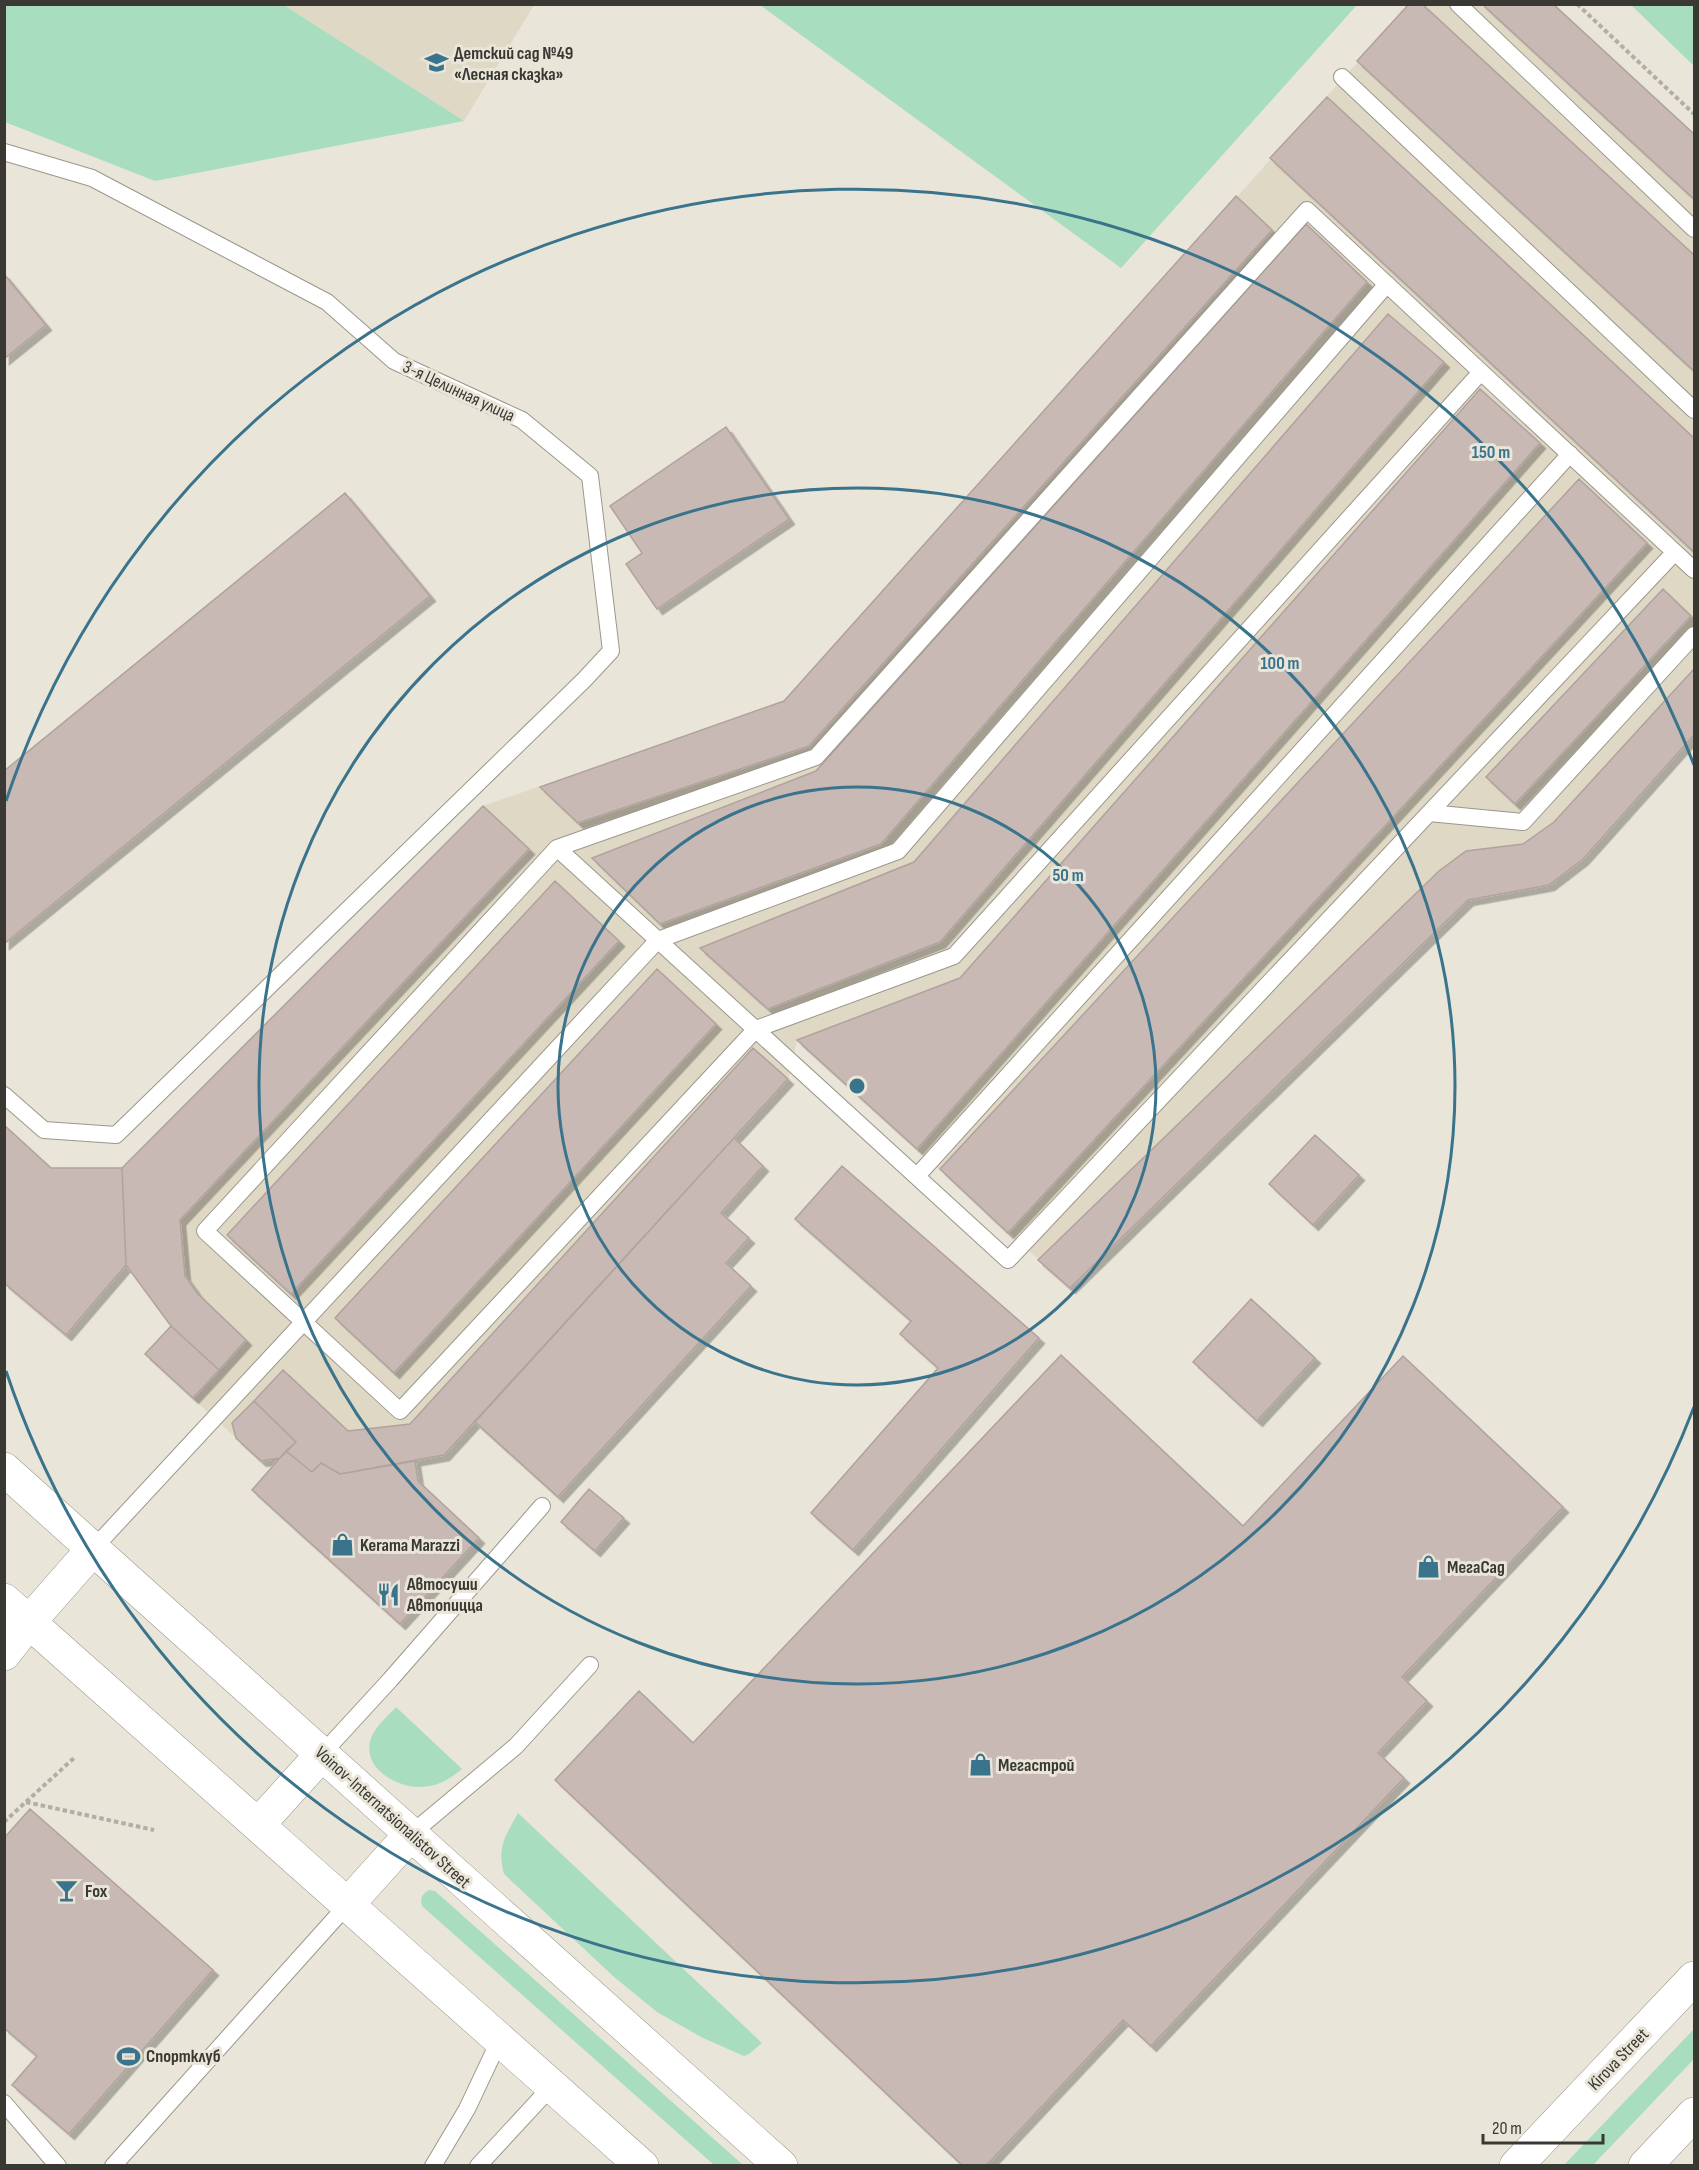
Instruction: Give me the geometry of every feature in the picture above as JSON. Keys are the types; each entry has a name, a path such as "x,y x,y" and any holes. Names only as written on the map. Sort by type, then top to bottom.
{"street":[{"name":"Voinov-Internatsionalistov Street","path":"4,1469 781,2166"},
{"path":"4,1654 93,1549"},
{"path":"4,1599 642,2166"},
{"path":"258,1825 322,1754"},
{"path":"348,1904 411,1834"},
{"name":"Kirova Street","path":"1516,2166 1695,1978"},
{"path":"1645,2166 1695,2114"}],"lane":[{"path":"1458,4 1695,229"},
{"path":"1342,77 1695,410"},
{"name":"3-я Целинная улица","path":"4,152 93,178 327,302 394,361 522,420 590,476 611,651 584,680 116,1135 44,1130 4,1095"},
{"path":"1481,372 954,956 756,1029 400,1411 206,1231 558,848 816,757 1307,210 1695,570"},
{"path":"93,1549 658,940 898,851 1387,284"},
{"path":"917,1176 1570,454"},
{"path":"558,848 1008,1260 1675,552"},
{"path":"1429,813 1523,822 1695,635"},
{"path":"322,1754 542,1506"},
{"path":"411,1834 516,1746 590,1665"},
{"path":"113,2166 348,1904"},
{"path":"433,2166 466,2109 500,2039"},
{"path":"478,2166 552,2086"},
{"path":"4,2103 58,2166"}],"path":[{"path":"1577,4 1695,114"},
{"path":"4,1822 74,1758"},
{"path":"26,1802 154,1830"}],"shaded area":[{"name":"Детский сад №49 «Лесная сказка»","path":"284,5 534,5 464,121"},
{"path":"1409,5 1553,5 1694,134 1694,735 1583,859 1549,885 1468,900 1070,1288 797,1041 788,1079 444,1455 340,1474 312,1472 286,1452 280,1458 261,1461 145,1354 171,1326 126,1265 122,1168 483,806 785,701"}],"green space":[{"path":"4,5 284,5 464,121 155,181 5,122"},
{"path":"760,5 1357,5 1121,268"},
{"path":"1631,5 1694,5 1694,66"},
{"path":"396,1707 462,1769 443,1782 420,1787 398,1783 380,1771 373,1763 370,1743 381,1722"},
{"path":"518,1813 762,2043 744,2056 703,2038 657,2012 613,1976 504,1874 502,1849"},
{"path":"429,1890 435,1891 743,2165 714,2165 422,1906 422,1897"},
{"path":"1694,2029 1694,2059 1593,2165 1564,2165"}],"building":[{"path":"1409,4 1422,4 1694,255 1694,371 1357,61"},
{"path":"1482,4 1553,4 1694,134 1694,199"},
{"path":"1327,97 1694,438 1694,552 1270,158"},
{"path":"1236,196 1272,230 809,746 578,823 540,787 784,701"},
{"path":"1306,224 1367,282 881,844 660,924 592,858 816,771"},
{"path":"4,274 46,325 4,359"},
{"path":"1388,314 1444,362 940,942 768,1009 700,948 914,862"},
{"path":"1480,389 1540,443 917,1149 797,1040 960,978"},
{"path":"726,427 789,519 657,609 626,564 642,553 610,506"},
{"path":"1579,479 1647,543 1008,1233 940,1169"},
{"path":"345,493 430,596 4,944 4,771"},
{"path":"1663,589 1691,616 1515,804 1486,777"},
{"path":"1694,669 1694,735 1583,859 1549,885 1468,900 1070,1288 1038,1260 1439,871 1466,851 1523,844 1554,822"},
{"path":"483,806 529,849 180,1220 185,1276 198,1294 246,1340 219,1370 171,1326 126,1265 122,1168"},
{"path":"555,881 619,941 291,1294 227,1235"},
{"path":"657,969 716,1024 394,1373 335,1318"},
{"path":"753,1048 788,1079 444,1455 340,1474 321,1463 312,1472 286,1451 296,1442 254,1401 283,1370 348,1431 410,1424"},
{"path":"4,1125 51,1168 122,1168 126,1265 66,1335 4,1283"},
{"path":"1315,1135 1359,1175 1313,1225 1269,1184"},
{"path":"734,1138 763,1166 721,1213 749,1238 726,1263 751,1286 558,1497 475,1422"},
{"path":"842,1166 1039,1338 853,1550 811,1513 938,1368 900,1334 911,1321 795,1219"},
{"path":"1251,1299 1315,1358 1257,1421 1193,1362"},
{"path":"171,1326 219,1370 193,1398 145,1354"},
{"name":"Мегастрой","path":"1061,1355 1243,1526 1403,1356 1563,1507 1402,1677 1427,1701 1378,1753 1404,1778 1151,2046 1123,2020 986,2166 963,2166 555,1780 639,1691 693,1743"},
{"path":"254,1401 296,1442 280,1458 261,1461 236,1438 232,1423"},
{"path":"286,1451 312,1472 321,1463 340,1474 415,1461 418,1481 479,1538 400,1624 252,1490"},
{"path":"589,1489 624,1518 595,1551 561,1522"},
{"path":"30,1809 213,1970 69,2134 12,2085 37,2056 4,2028 4,1838"}],"place":[{"name":"Детский сад №49 «Лесная сказка»","path":"436,63"},
{"name":"Kerama Marazzi","path":"342,1545"},
{"name":"МегаСад","path":"1429,1567"},
{"name":"Автосуши Автопицца","path":"389,1594"},
{"name":"Мегастрой","path":"980,1765"},
{"name":"Fox","path":"67,1891"},
{"name":"Спортклуб","path":"128,2056"}]}
